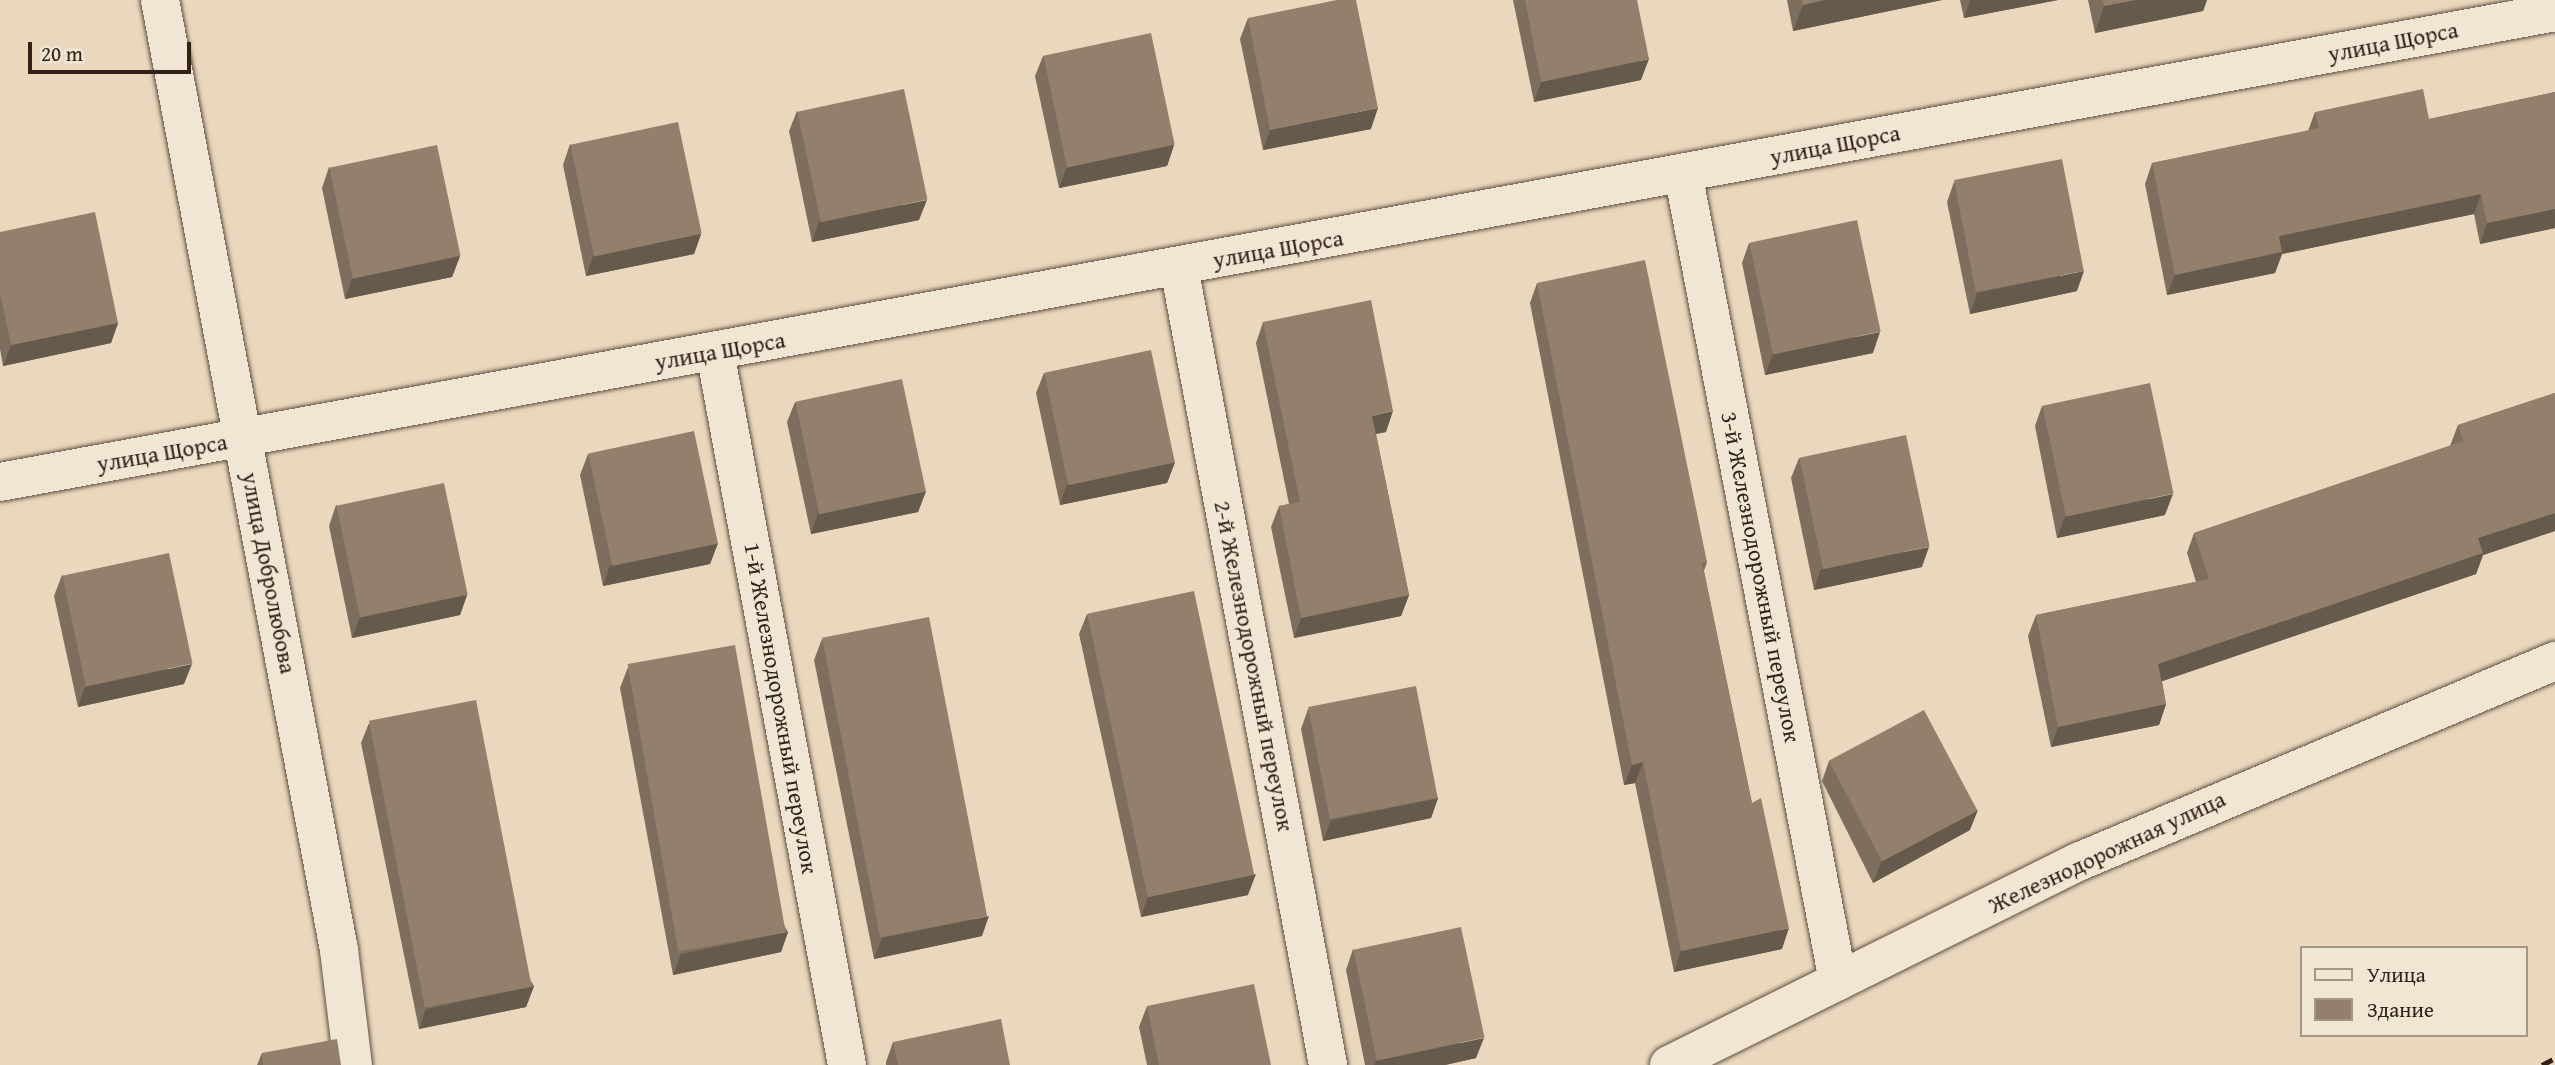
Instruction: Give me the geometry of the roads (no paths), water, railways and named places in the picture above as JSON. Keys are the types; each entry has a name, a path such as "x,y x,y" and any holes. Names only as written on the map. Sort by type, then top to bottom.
{"street":[{"name":"улица Добролюбова","path":"160,0 339,950 353,1065"},
{"name":"улица Щорса","path":"0,482 2555,12"},
{"name":"3-й Железнодорожный переулок","path":"1684,173 1838,981"},
{"name":"2-й Железнодорожный переулок","path":"1179,267 1328,1065"},
{"name":"1-й Железнодорожный переулок","path":"715,352 847,1065"},
{"name":"Железнодорожная улица","path":"1669,1065 2187,813 2555,661"}],"railway":[{"path":"2542,1065 2555,1058"}]}
